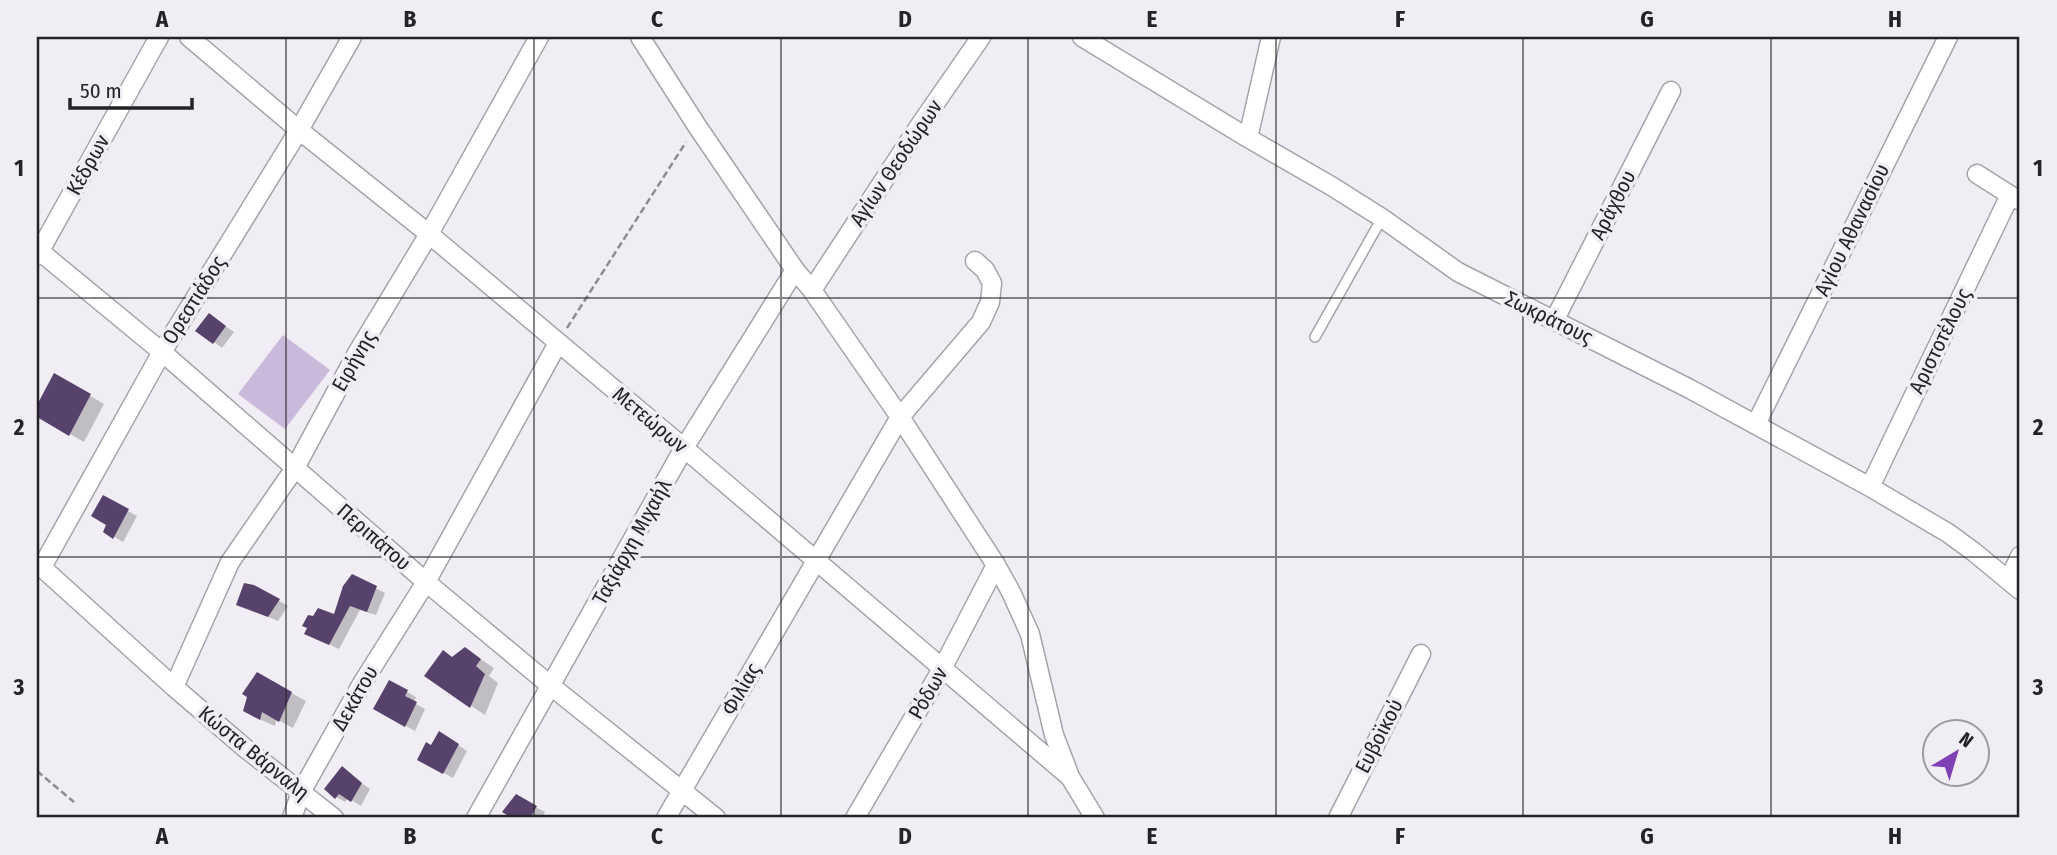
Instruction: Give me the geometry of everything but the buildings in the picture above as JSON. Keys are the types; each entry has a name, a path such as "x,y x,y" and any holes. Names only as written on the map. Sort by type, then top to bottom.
{"street":[{"name":"Κέδρων","path":"38,252 159,37"},
{"name":"Μετεώρων","path":"189,37 684,448 1070,777 1095,818"},
{"name":"Ορεστιάδος","path":"39,565 162,352 299,130 352,37"},
{"name":"Ειρήνης","path":"174,687 230,562 295,468 356,355 429,234 539,37"},
{"path":"640,37 794,270 812,290 900,418 996,565 1030,634 1054,735 1070,777"},
{"name":"Αγίων Θεοδώρων","path":"812,290 981,37"},
{"name":"Σωκράτους","path":"1082,37 1333,187 1458,272 1555,319 1870,487 1948,533 2015,585"},
{"path":"1248,138 1271,37"},
{"name":"Αγίου Αθανασίου","path":"1756,424 1948,37"},
{"name":"Αράχθου","path":"1555,319 1671,91"},
{"path":"1977,174 2015,198"},
{"name":"Αριστοτέλους","path":"1870,487 2015,198"},
{"name":"Περιπάτου","path":"38,252 162,352 426,582 716,818"},
{"name":"Φιλίας","path":"666,818 900,418 981,322 990,302 992,284 985,270 975,261"},
{"name":"Ταξιάρχη Μιχαήλ","path":"476,818 684,448 794,270"},
{"name":"Δεκάτου","path":"292,818 301,792 363,682 426,582 558,343"},
{"path":"2015,585 2020,556"},
{"name":"Κώστα Βάρναλη","path":"39,565 245,748 334,818"},
{"name":"Ρόδων","path":"855,818 942,669 996,565"},
{"name":"Ευβοϊκού","path":"1338,818 1420,654"}],"lane":[{"path":"1315,337 1382,218"}],"path":[{"path":"558,343 697,125"},
{"path":"37,771 74,802"}],"shaded area":[{"path":"283,335 330,370 285,429 238,394"}]}
